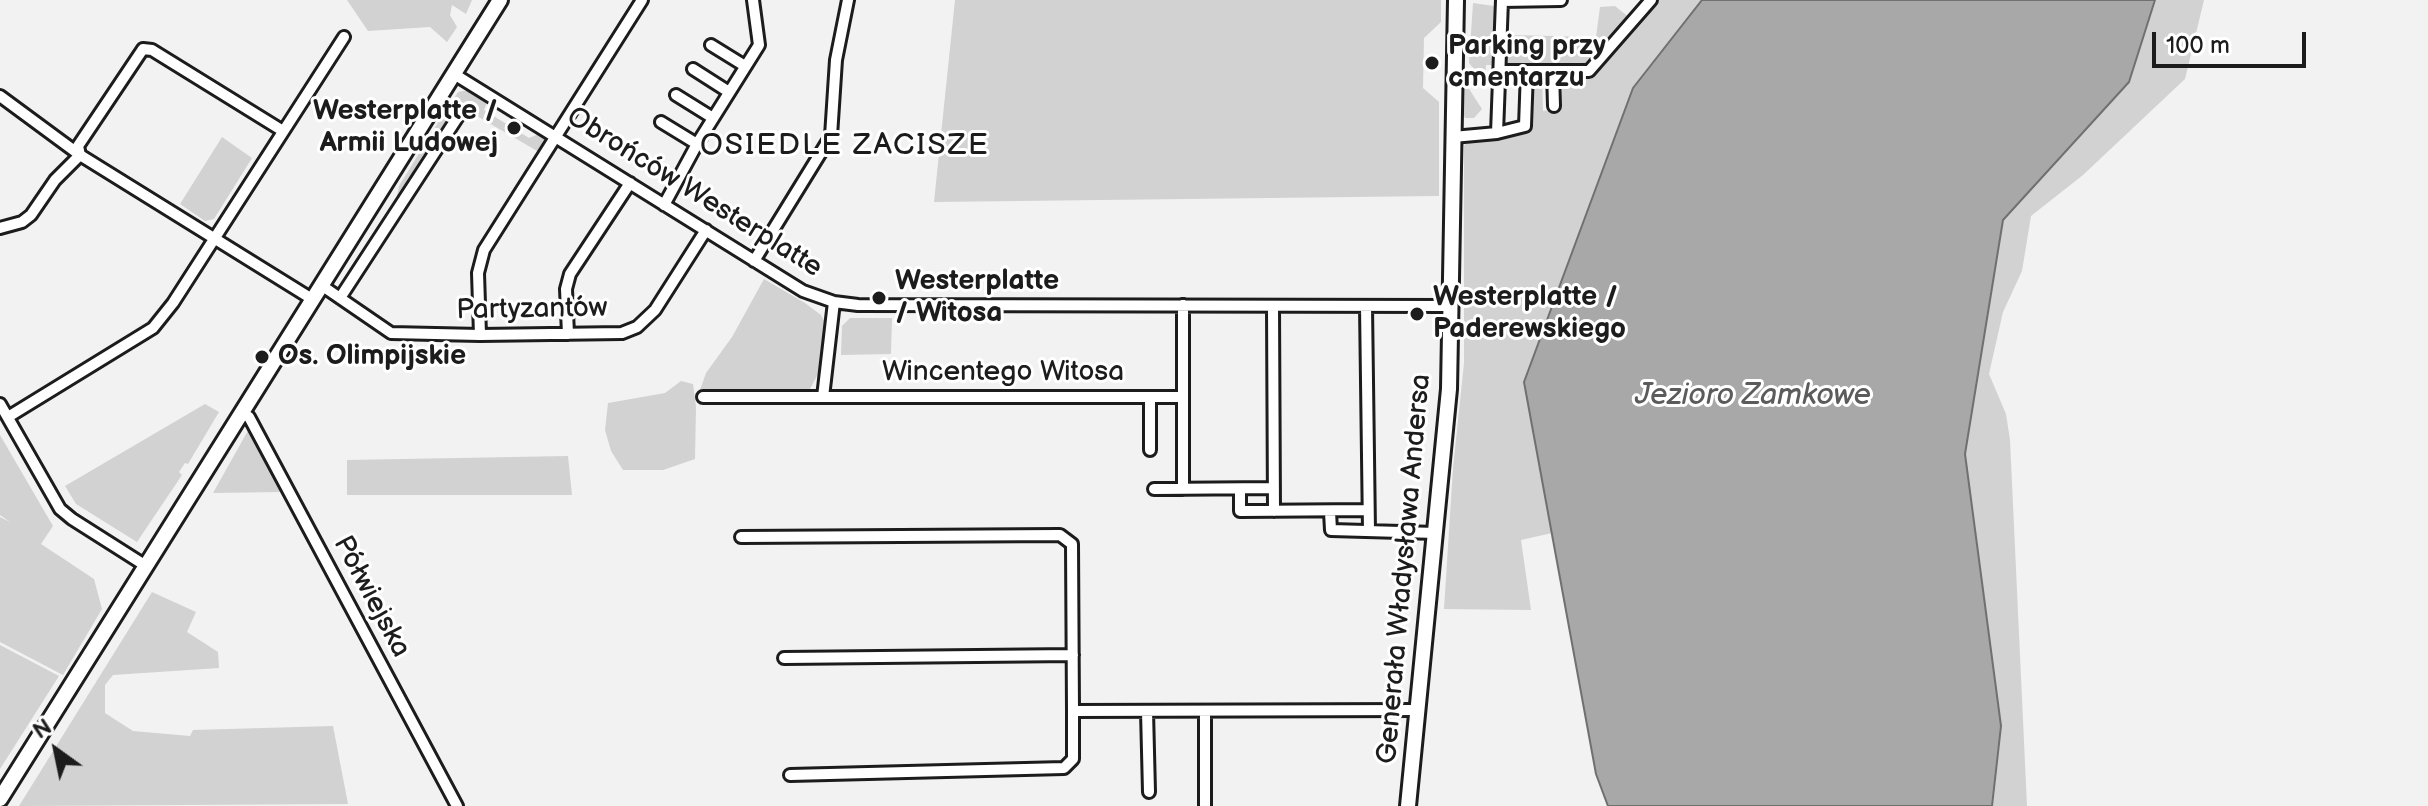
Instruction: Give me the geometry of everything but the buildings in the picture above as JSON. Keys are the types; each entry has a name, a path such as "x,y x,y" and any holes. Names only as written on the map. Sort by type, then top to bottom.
{"main road":[{"path":"0,799 500,0"},
{"name":"Generała Władysława Andersa","path":"1408,806 1447,418 1452,306 1456,0"}],"street":[{"path":"480,335 480,259 642,0"},
{"path":"664,205 697,144 759,45 753,0"},
{"path":"754,261 831,136 836,60 848,0"},
{"path":"1497,133 1502,0 1561,0"},
{"path":"1499,71 1589,71 1651,0"},
{"path":"8,417 153,328 344,37"},
{"path":"711,45 745,66"},
{"path":"80,155 78,146 143,49 152,50 283,131"},
{"path":"693,69 729,92"},
{"path":"1453,137 1497,133 1525,126 1527,71"},
{"path":"1553,71 1554,106"},
{"name":"Obrońców Westerplatte","path":"454,74 803,291 834,302 858,305 1452,306"},
{"path":"676,95 713,118"},
{"path":"0,96 80,155 312,299"},
{"path":"340,298 459,115"},
{"path":"661,122 697,144"},
{"path":"0,228 22,222 31,215 55,180 80,155"},
{"path":"568,334 566,289 570,274 630,183"},
{"name":"Partyzantów","path":"321,285 391,333 622,333 647,319 706,230"},
{"path":"823,397 834,302"},
{"path":"1183,305 1183,489"},
{"path":"1366,306 1369,531"},
{"path":"1273,307 1274,511"},
{"name":"Wincentego Witosa","path":"703,397 1183,397"},
{"path":"1150,397 1150,450"},
{"path":"0,404 60,509 146,566"},
{"name":"Półwiejska","path":"241,413 249,417 457,806"},
{"path":"1154,489 1274,488"},
{"path":"1240,489 1240,511 1367,510"},
{"path":"1330,512 1331,530 1436,533"},
{"path":"741,537 1060,535 1072,544 1073,759 1064,768 790,775"},
{"path":"784,658 1073,655"},
{"path":"1073,711 1418,710"},
{"path":"1147,711 1149,792"},
{"path":"1205,711 1205,806"}],"shaded area":[{"path":"347,0 472,0 466,14 452,5 450,15 457,27 447,42 430,27 368,31"},
{"path":"955,0 1441,0 1441,22 1424,38 1423,88 1439,102 1439,196 934,202"},
{"path":"1656,0 1702,0 1633,88 1524,382 1552,533 1521,540 1531,610 1444,609 1453,468 1464,363 1464,146 1533,126 1534,80 1530,80 1533,76 1546,76 1547,79 1542,79 1543,111 1561,108 1563,75 1593,75"},
{"path":"2156,0 2204,0 2185,79 2083,175 2031,216 2022,271 2003,312 1989,374 2006,414 2010,440 2027,806 1992,806 2001,726 1965,454 2003,220 2129,82"},
{"path":"1473,3 1494,6 1495,65 1486,65 1485,82 1469,63"},
{"path":"1615,6 1630,18 1593,60 1582,66 1509,65 1502,62 1505,9 1509,8 1509,35 1596,37 1600,7"},
{"path":"1462,78 1482,109 1474,118 1465,118 1460,110"},
{"path":"470,91 487,102 484,110 529,138 541,133 550,144 539,152 456,104 396,201 399,186 445,111 458,92"},
{"path":"222,137 252,158 214,219 205,221 180,204"},
{"path":"764,279 805,303 821,315 827,326 819,372 809,391 700,390 706,373 732,337"},
{"path":"850,318 892,318 891,354 841,355 842,326"},
{"path":"681,381 693,384 695,459 663,470 623,470 611,451 605,430 608,403 665,393"},
{"path":"205,404 219,412 137,542 76,504 65,486"},
{"path":"250,427 282,492 213,493"},
{"path":"0,435 53,526 41,544 94,579 102,609 63,675 0,642 0,517 10,522 0,515"},
{"path":"568,456 572,495 347,495 347,460"},
{"path":"152,592 196,612 187,632 218,652 219,668 113,675 105,685 105,713 133,731 190,736 193,730 333,726 348,804 19,806"},
{"path":"0,645 59,676 0,769"}],"water":[{"name":"Jezioro Zamkowe","path":"1702,0 2155,0 2129,82 2003,220 1965,454 2001,726 1992,806 1608,806 1596,774 1524,382 1633,88"}],"place":[{"name":"Parking przy cmentarzu","path":"1432,63"},
{"name":"Westerplatte / Armii Ludowej","path":"514,128"},
{"name":"Westerplatte / Witosa","path":"879,298"},
{"name":"Westerplatte / Paderewskiego","path":"1417,314"},
{"name":"Os. Olimpijskie","path":"262,357"}],"district":[{"name":"OSIEDLE ZACISZE","path":"845,146"}]}
